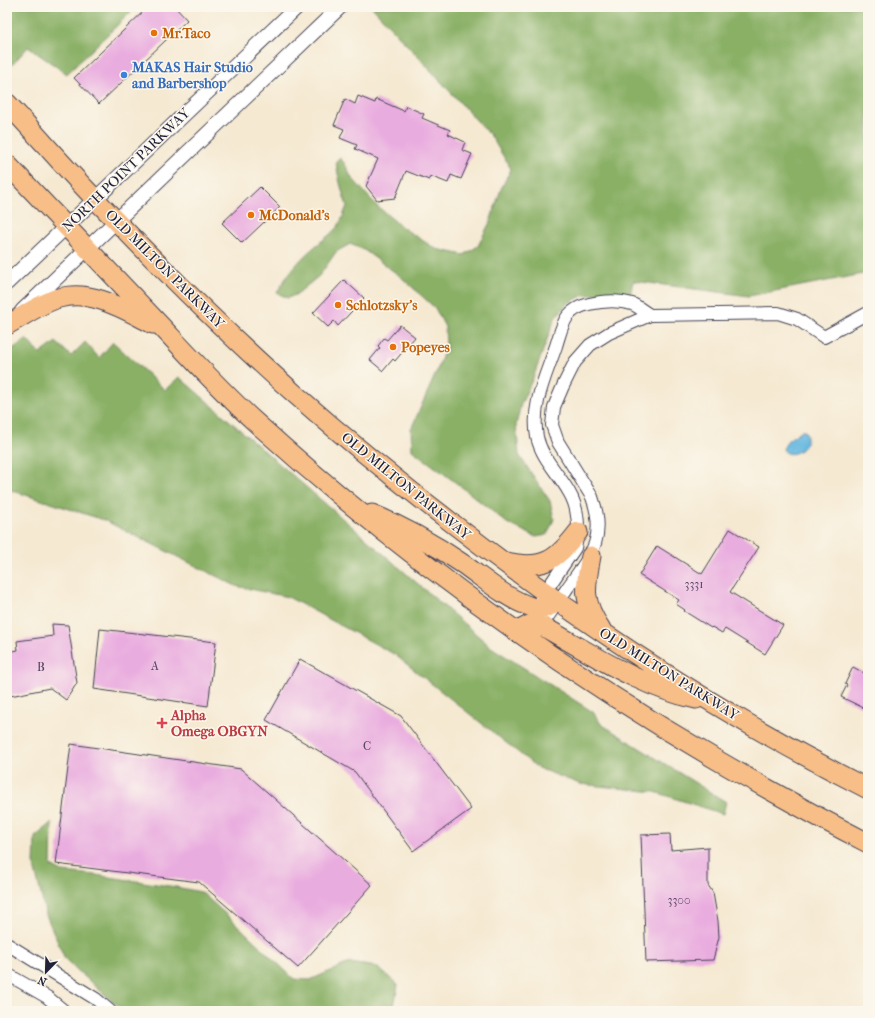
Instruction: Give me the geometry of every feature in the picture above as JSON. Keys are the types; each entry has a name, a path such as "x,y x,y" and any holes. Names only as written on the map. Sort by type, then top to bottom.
{"highway":[{"name":"OLD MILTON PARKWAY","path":"7,103 116,221 215,319 298,396 394,479 501,561 649,664 802,754 868,789"},
{"path":"7,164 205,374 252,419 354,507 523,637 611,696 673,735 770,791 864,839"},
{"path":"7,325 45,304 60,298 76,296 92,297 162,328"},
{"path":"354,507 396,524 452,556 511,597 533,608 545,608 551,597"},
{"path":"501,561 528,566 540,564 558,555 578,532"},
{"path":"591,556 586,584 587,602 604,634"},
{"path":"523,637 529,625 542,626 624,672 677,695 713,702"}],"street":[{"name":"NORTH POINT PARKWAY","path":"7,283 96,200 297,7"},
{"name":"NORTH POINT PARKWAY","path":"7,325 340,7"},
{"path":"542,626 551,597 575,548 578,532 578,514 570,493 547,460 538,438 535,412 562,326 568,315 578,307 592,303 612,301 632,304 650,315"},
{"path":"551,597 591,556 598,534 596,506 558,442 552,425 554,407 575,362 590,345 609,333 650,315 778,313 797,319 824,337 868,313"},
{"path":"523,637 533,608"},
{"path":"7,944 96,999 110,1011"},
{"path":"7,974 47,997 64,1011"}],"green space":[{"path":"7,7 136,7 67,74 28,47 9,68 7,66"},
{"path":"372,7 868,7 868,273 749,296 633,281 630,296 612,294 584,295 568,303 555,318 533,378 521,404 516,425 519,455 550,501 554,519 547,535 536,537 507,523 412,450 411,429 436,373 446,346 445,327 435,308 400,276 364,250 350,244 336,252 320,275 297,294 288,298 277,293 297,264 338,226 342,219 347,206 340,184 336,162 340,158 345,164 351,177 376,205 403,228 436,249 464,255 478,246 490,222 501,189 511,169 491,136"},
{"path":"26,339 40,354 56,342 71,356 85,342 99,358 113,342 165,390 179,377 491,647 593,712 601,724 726,802 723,814 655,792 580,784 538,768 394,654 288,597 236,586 104,520 7,489 7,353"},
{"path":"52,823 51,866 62,872 96,875 201,892 294,979 310,980 349,963 377,967 398,985 393,1011 125,1011 65,959 46,915 34,866 35,837"}],"water":[{"path":"801,431 805,431 807,436 804,446 795,453 786,453 783,449 788,440"}],"building":[{"path":"148,7 175,7 187,20 99,104 74,78"},
{"path":"358,96 375,103 376,99 404,111 406,106 424,114 422,118 450,130 448,134 465,142 462,150 472,154 461,179 451,175 448,183 430,176 429,180 406,171 395,198 377,200 366,186 378,159 355,149 357,145 340,138 344,129 334,125 345,99 355,104"},
{"name":"McDonald's","path":"260,187 280,207 242,243 222,223"},
{"name":"Schlotzsky's","path":"344,280 364,298 338,326 334,321 328,327 313,313"},
{"name":"Popeyes","path":"400,325 415,337 395,361 393,359 383,371 370,360 380,348 378,346 384,338 387,340"},
{"path":"730,529 759,547 730,592 783,625 765,654 725,629 722,633 712,627 711,628 684,611 685,610 676,604 679,600 639,575 657,546 702,574"},
{"path":"52,624 68,625 77,683 66,700 50,688 10,696 7,683 7,652 18,650 17,641 53,636"},
{"path":"100,629 216,642 208,706 94,689"},
{"path":"300,659 401,716 471,809 413,851 355,772 266,720"},
{"path":"853,667 868,675 868,710 841,697"},
{"path":"71,744 241,769 372,885 298,968 199,882 56,864"},
{"path":"670,834 671,850 708,847 708,885 713,893 719,937 713,960 646,962 641,835"}],"place":[{"name":"Mr.Taco","path":"154,33"},
{"name":"MAKAS Hair Studio and Barbershop","path":"124,75"},
{"name":"McDonald's","path":"251,215"},
{"name":"Schlotzsky's","path":"338,305"},
{"name":"Popeyes","path":"393,347"},
{"name":"Alpha Omega OBGYN","path":"162,723"}]}
